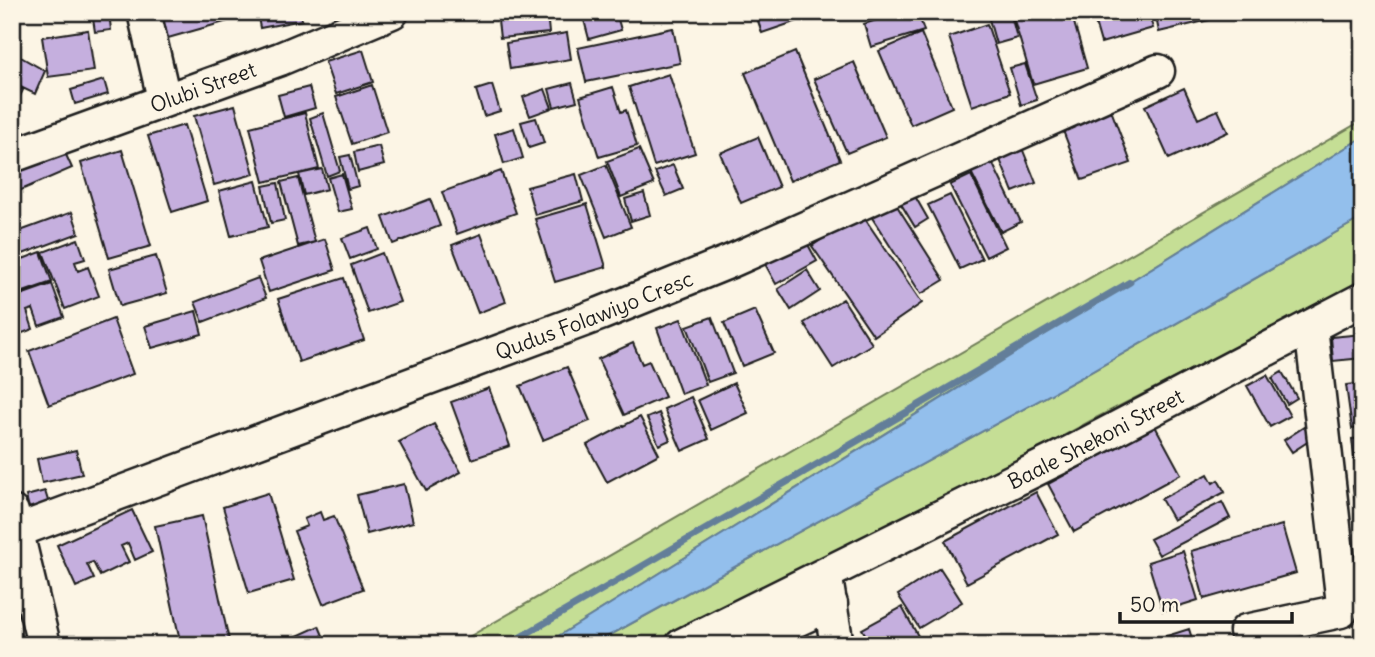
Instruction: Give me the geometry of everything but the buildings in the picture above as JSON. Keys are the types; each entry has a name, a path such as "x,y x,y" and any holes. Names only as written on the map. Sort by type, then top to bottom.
{"street":[{"path":"144,12 164,99"},
{"name":"Olubi Street","path":"12,156 375,16"},
{"name":"Qudus Folawiyo Cresc","path":"15,521 719,266 1158,71"},
{"name":"Baale Shekoni Street","path":"682,645 1071,452 1363,299"},
{"path":"1246,631 1341,611 1311,327"},
{"path":"15,521 21,596 44,645"},
{"path":"825,573 837,645"},
{"path":"760,641 831,604"}],"green space":[{"path":"1363,120 1363,137 544,645 455,645"},
{"path":"1363,217 1363,282 1094,419 686,645 592,645 1089,373"}],"water":[{"path":"1363,137 1363,217 1089,373 592,645 544,645"}],"waterway":[{"path":"507,645 1130,282"}]}
